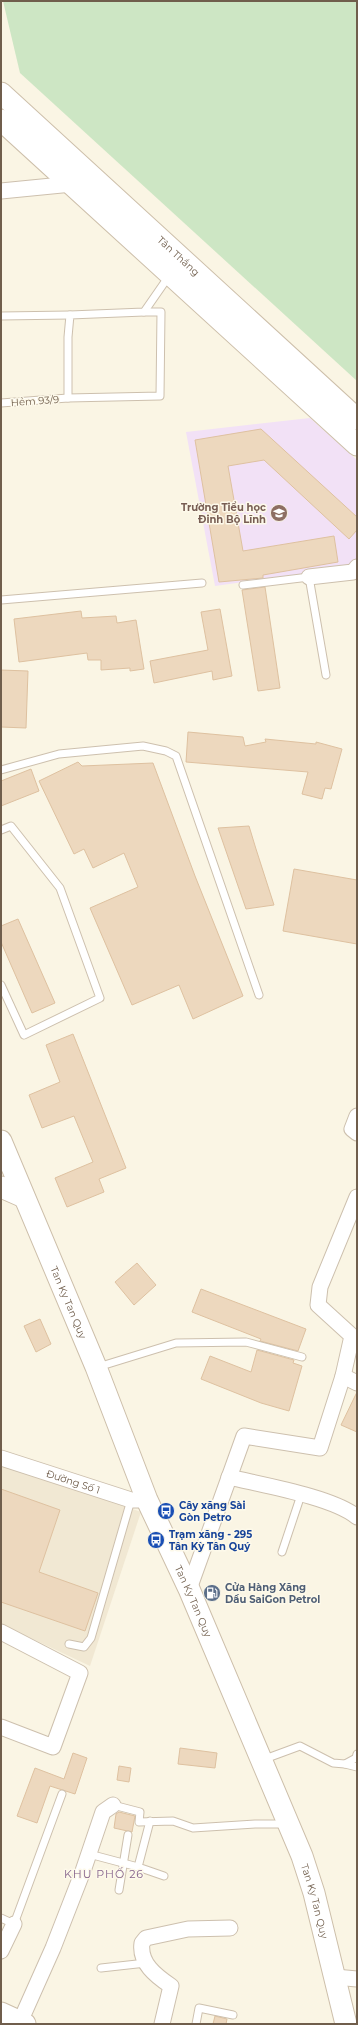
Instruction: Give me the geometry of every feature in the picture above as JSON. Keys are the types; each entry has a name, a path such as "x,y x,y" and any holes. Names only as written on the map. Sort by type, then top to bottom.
{"street":[{"name":"Tân Thắng","path":"1,93 357,419"},
{"name":"Tân Thắng","path":"1,120 357,445"},
{"path":"1,191 72,184"},
{"path":"309,577 353,572 357,567"},
{"path":"357,1116 352,1130 357,1133"},
{"name":"Tan Ky Tan Quy","path":"1,1141 96,1367 139,1500 189,1589 302,1856 314,1893 346,2024"},
{"path":"1,1187 24,1196"},
{"path":"189,1589 244,1436 320,1448 343,1376 354,1332 318,1305 320,1287 357,1197"},
{"path":"343,1376 357,1383"},
{"name":"Đường Số 1","path":"1,1458 139,1500"},
{"path":"229,1476 301,1495 350,1511 357,1517"},
{"path":"1,1632 80,1673 53,1747 1,1729"},
{"path":"1,2013 22,2023 89,1854 103,1812 113,1806"},
{"path":"1,1951 8,1921"},
{"path":"162,2024 171,1986 155,1975 147,1963 141,1949 142,1943 146,1938 188,1929 230,1928"},
{"path":"335,1977 357,1979"}],"lane":[{"path":"1,316 144,312 171,274"},
{"name":"Hẻm 93/9","path":"1,403 68,398 160,396 161,312 144,312"},
{"path":"68,398 68,337 70,315"},
{"path":"243,585 309,577 326,675"},
{"path":"1,600 202,583"},
{"path":"1,770 59,754 143,746 166,751 176,756 259,995"},
{"path":"1,830 11,826 60,888 100,998 24,1035 1,985"},
{"path":"96,1367 176,1342 246,1342 302,1357"},
{"path":"282,1552 301,1495"},
{"path":"69,1644 84,1647 91,1638 139,1500"},
{"path":"262,1760 300,1746 333,1763 357,1767"},
{"path":"345,1764 356,1758 357,1754"},
{"path":"8,1921 62,1794"},
{"path":"113,1806 140,1812 139,1822 173,1821 193,1828 255,1824 288,1824"},
{"path":"138,1867 150,1821"},
{"path":"119,1890 128,1835"},
{"path":"89,1854 138,1867 164,1876"},
{"path":"101,1968 147,1963"},
{"path":"196,2024 199,2008 233,2015"}],"shaded area":[{"name":"Trường Tiểu học Đinh Bộ Lĩnh","path":"310,418 357,460 357,566 215,586 186,432"},
{"path":"1,1463 141,1512 90,1666 1,1624"}],"green space":[{"path":"3,1 357,1 357,381 20,73"}],"building":[{"path":"261,429 357,517 357,530 349,539 264,460 228,466 243,551 334,536 338,562 263,575 263,578 219,582 195,440"},
{"path":"265,587 280,688 258,691 242,590"},
{"path":"220,609 232,676 213,680 212,671 154,683 150,661 208,650 201,612"},
{"path":"81,611 82,618 116,616 117,623 136,620 144,669 130,671 130,668 101,670 101,660 88,660 87,653 19,662 14,619"},
{"path":"1,670 28,671 26,728 1,727"},
{"path":"188,732 243,737 245,746 266,742 265,739 316,744 316,742 342,749 331,789 325,788 322,799 302,794 308,772 186,762"},
{"path":"78,762 82,766 153,763 195,876 243,996 193,1019 179,985 132,1005 90,908 138,887 124,853 93,868 84,849 74,854 39,781"},
{"path":"31,769 39,791 1,806 1,781"},
{"path":"249,826 274,905 246,909 218,828"},
{"path":"294,869 357,880 357,944 283,931"},
{"path":"18,919 55,1003 32,1013 1,942 1,926"},
{"path":"73,1034 126,1168 99,1179 104,1192 67,1207 55,1178 93,1162 74,1116 42,1128 29,1095 60,1082 46,1045"},
{"path":"137,1263 156,1285 134,1305 115,1282"},
{"path":"201,1289 306,1329 298,1351 260,1341 261,1339 192,1312"},
{"path":"40,1319 51,1344 36,1352 24,1326"},
{"path":"257,1350 294,1360 293,1363 302,1366 289,1411 261,1403 201,1379 210,1356 251,1372"},
{"path":"357,1392 357,1432 341,1425"},
{"path":"1,1489 60,1510 39,1572 98,1593 85,1631 1,1602"},
{"path":"180,1748 217,1753 215,1768 178,1764"},
{"path":"73,1753 87,1758 75,1794 50,1786 37,1823 17,1816 35,1768 64,1779"},
{"path":"119,1766 131,1768 129,1782 117,1780"},
{"path":"119,1812 135,1816 132,1832 114,1828 116,1814"},
{"path":"215,2016 227,2019 226,2024 213,2024"}],"place":[{"name":"Trường Tiểu học Đinh Bộ Lĩnh","path":"279,513"},
{"name":"Cây xăng Sài Gòn Petro","path":"166,1511"},
{"name":"Trạm xăng - 295 Tân Kỳ Tân Quý","path":"156,1540"},
{"name":"Cửa Hàng Xăng Dầu SaiGon Petrol","path":"212,1593"}],"district":[{"name":"KHU PHỐ 26","path":"104,1874"}]}
